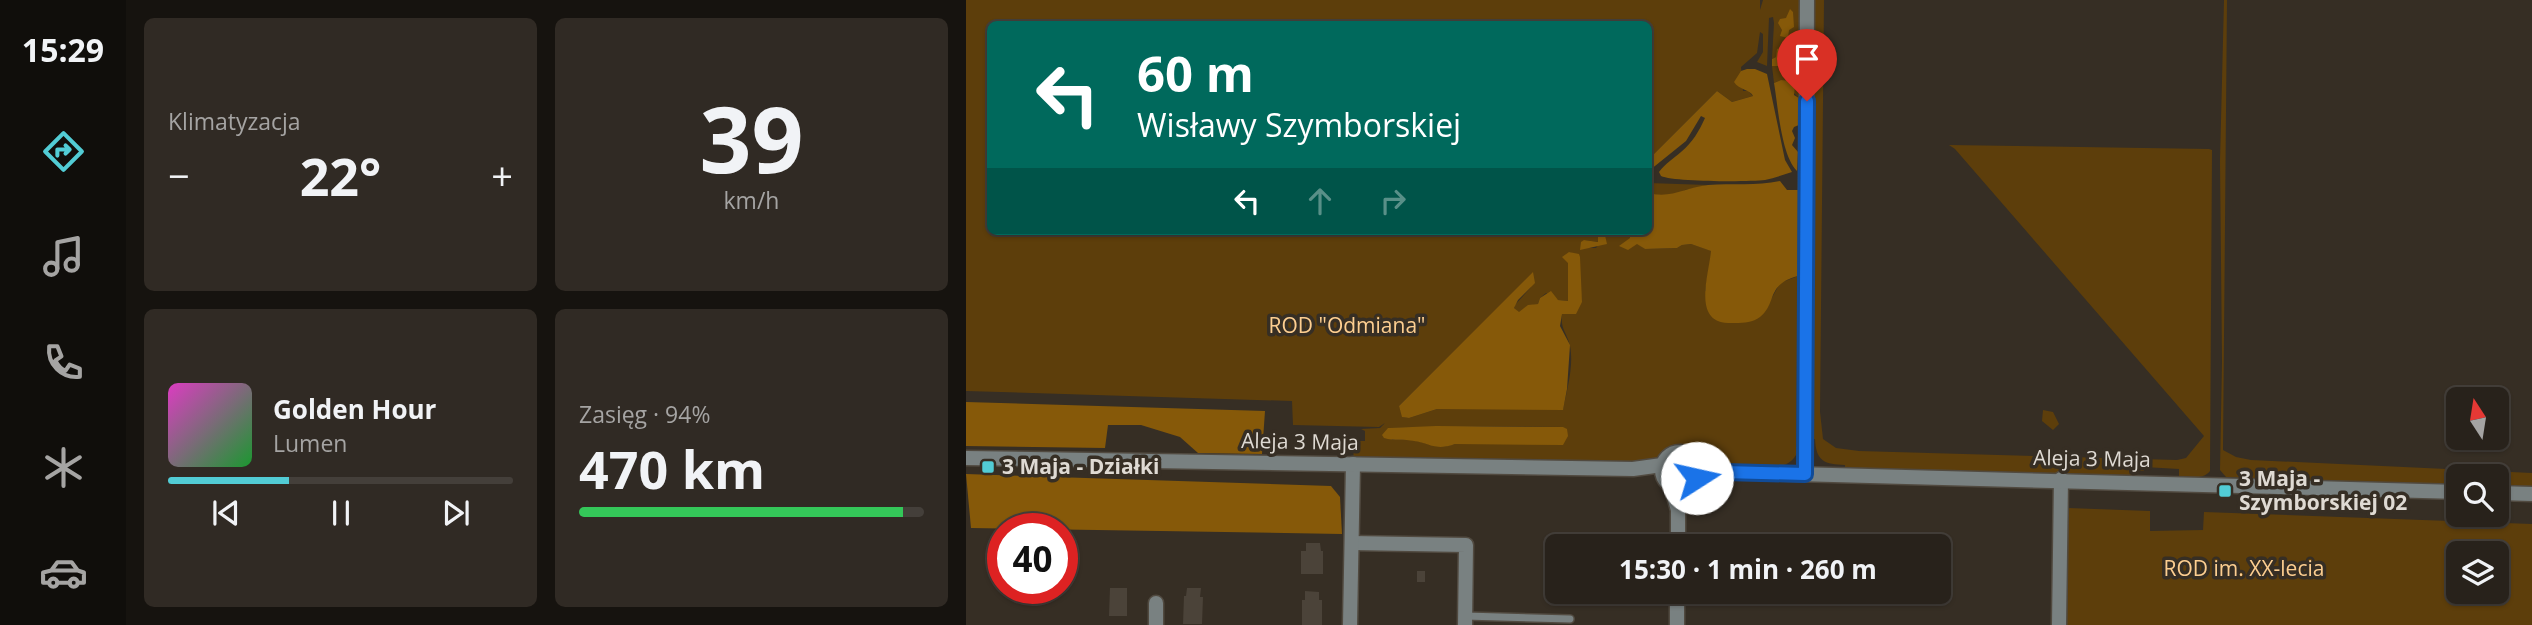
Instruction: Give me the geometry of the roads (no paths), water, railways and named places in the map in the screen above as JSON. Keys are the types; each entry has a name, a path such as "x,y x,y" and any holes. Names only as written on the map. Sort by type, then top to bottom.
{"street":[{"path":"1805,474 1807,0"},
{"path":"1678,510 1695,477 1692,456 1681,452 1669,455 1666,476 1678,510 1678,534"},
{"name":"Aleja 3 Maja","path":"966,457 1633,470 1666,476"},
{"path":"1350,625 1353,464"},
{"name":"Aleja 3 Maja","path":"1695,477 1724,472 2061,479 2446,492"},
{"path":"1666,476 1677,488 1695,477"},
{"path":"2059,625 2061,479"},
{"path":"2509,493 2532,494"},
{"path":"1352,543 1466,545 1465,620"},
{"path":"1156,604 1156,625"},
{"path":"1676,625 1677,604"}],"lane":[{"path":"1465,620 1570,619"}],"place":[{"name":"3 Maja - Działki","path":"988,467"},
{"name":"3 Maja - Szymborskiej 02","path":"2225,491"}],"park label":[{"name":"ROD \"Odmiana\"","path":"1347,326"},
{"name":"ROD im. XX-lecia","path":"2244,569"}]}
